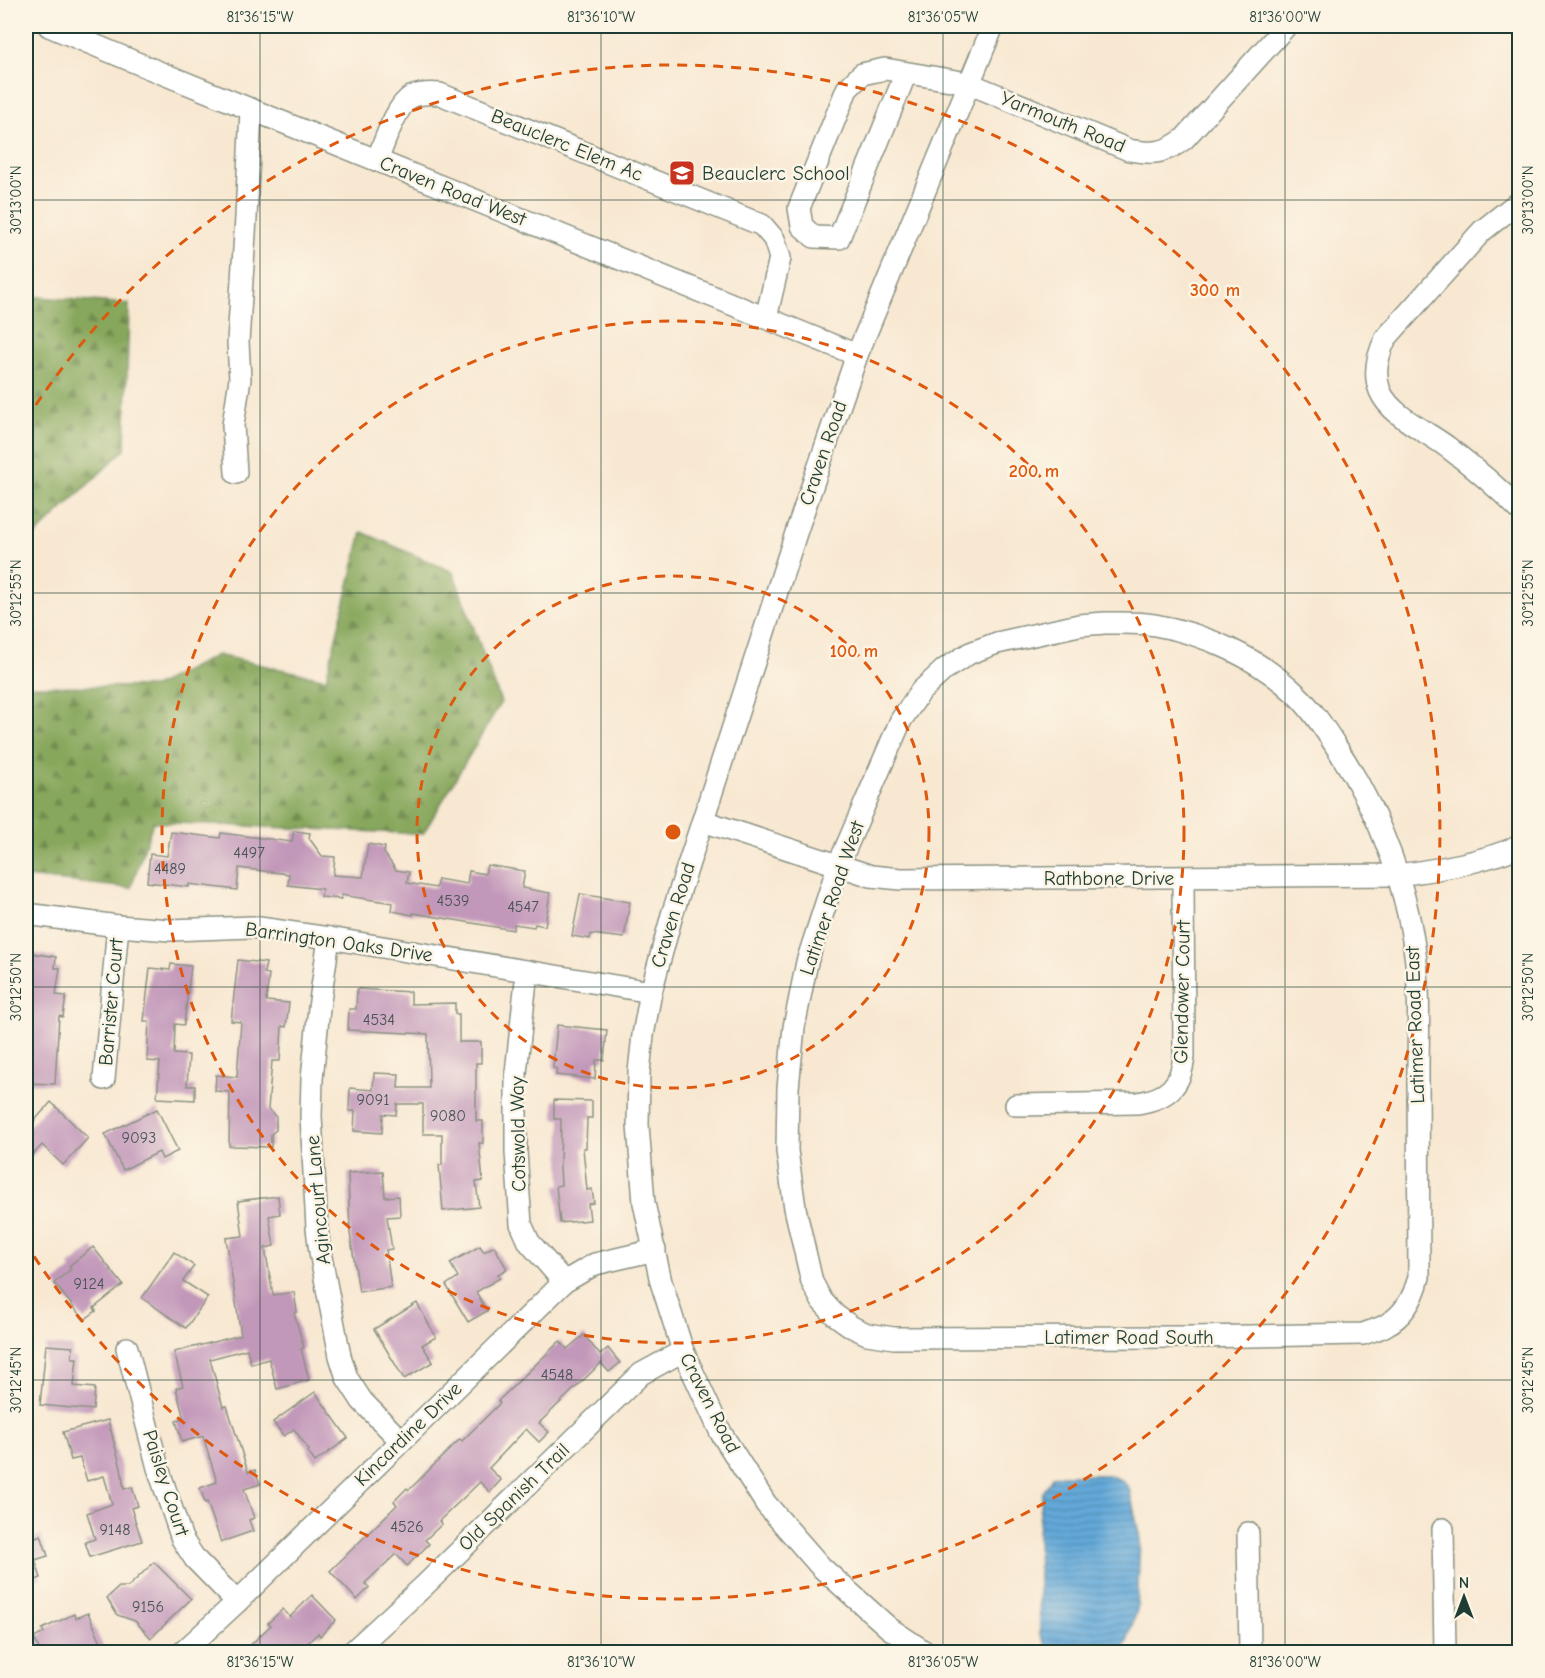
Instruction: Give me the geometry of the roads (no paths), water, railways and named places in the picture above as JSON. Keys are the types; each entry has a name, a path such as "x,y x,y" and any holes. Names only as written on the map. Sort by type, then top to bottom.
{"street":[{"name":"Craven Road West","path":"49,26 857,355"},
{"name":"Craven Road","path":"925,1653 890,1628 821,1567 766,1504 721,1433 683,1351 661,1282 644,1203 638,1125 639,1072 651,992 672,915 793,542 857,355 993,26"},
{"name":"Yarmouth Road","path":"906,73 838,238 814,237 802,226 799,208 847,89 862,74 885,69 968,84 1129,150 1151,153 1172,148 1184,139 1286,26"},
{"name":"Beauclerc Elem Ac","path":"376,160 396,115 409,98 424,93 440,94 762,225 774,239 780,258 766,318"},
{"path":"236,473 233,424 240,379 238,342 251,109"},
{"path":"1520,201 1482,231 1386,338 1379,352 1377,369 1380,390 1391,408 1449,448 1520,510"},
{"name":"Latimer Road West","path":"852,1327 835,1315 822,1301 812,1282 795,1208 787,1151 788,1088 794,1027 807,962 838,866 901,720 921,691 945,669 970,653 997,643 1079,625 1131,623"},
{"name":"Latimer Road East","path":"1131,623 1180,630 1209,640 1246,657 1269,672 1296,694 1320,722 1352,770 1380,825 1399,875 1409,915 1418,985 1419,1277 1414,1295 1402,1313"},
{"name":"Rathbone Drive","path":"702,821 871,876 901,879 1399,875 1461,866 1520,846"},
{"name":"Glendower Court","path":"1016,1105 1138,1103 1150,1101 1173,1088 1180,1078 1184,1056 1184,878"},
{"name":"Barrington Oaks Drive","path":"26,914 170,930 252,927 651,992"},
{"name":"Barrister Court","path":"105,1079 118,926"},
{"name":"Agincourt Lane","path":"329,938 312,1079 312,1127 320,1252 340,1356 347,1378 362,1401 401,1441"},
{"name":"Cotswold Way","path":"527,971 516,1073 516,1152 521,1224 529,1242 564,1282"},
{"name":"Kincardine Drive","path":"183,1653 564,1282 595,1264 655,1250"},
{"name":"Latimer Road South","path":"852,1327 867,1334 894,1338 1352,1335 1363,1334 1386,1326 1402,1313"},
{"name":"Paisley Court","path":"127,1348 158,1468 183,1539 195,1559 237,1602"},
{"name":"Old Spanish Trail","path":"352,1653 424,1586 641,1374 683,1351"},
{"path":"1443,1529 1445,1653"},
{"path":"1248,1533 1250,1653"}],"water":[{"path":"1108,1475 1121,1480 1129,1488 1140,1538 1137,1610 1126,1644 1118,1652 1050,1652 1040,1634 1038,1533 1042,1494 1052,1477"}],"place":[{"name":"Beauclerc School","path":"682,173"}]}
